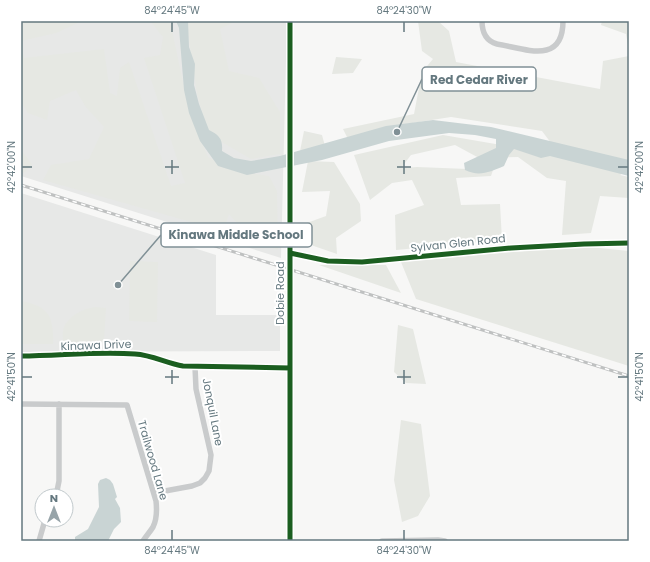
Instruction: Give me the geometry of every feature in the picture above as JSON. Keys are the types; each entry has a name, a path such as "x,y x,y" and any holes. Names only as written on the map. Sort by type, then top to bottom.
{"street":[{"name":"Dobie Road","path":"290,21 290,541"},
{"path":"482,21 482,29 485,35 494,43 541,52 551,49 559,42 562,33 563,21"},
{"name":"Sylvan Glen Road","path":"290,253 328,261 356,262 518,247 629,243"},
{"name":"Kinawa Drive","path":"21,356 136,354 147,355 171,364 195,367 290,368"},
{"name":"Jonquil Lane","path":"154,493 192,486 200,483 209,471 211,454 196,389 195,367"},
{"path":"21,404 59,404 59,481 58,488"},
{"name":"Trailwood Lane","path":"59,404 127,405 154,493 157,508 153,528 143,541"},
{"path":"39,541 43,528"},
{"path":"382,541 445,541"}],"shaded area":[{"path":"21,21 287,21 281,258 21,176"},
{"path":"21,21 82,21 56,33 21,41"},
{"path":"150,21 170,21 189,110 208,157 231,170 269,176 277,191 278,250 252,240 229,214 223,231 43,180 51,165 89,159 104,127 85,106 76,90 50,101 47,120 28,113 21,102 21,45 24,58 104,49 110,93 117,96 120,68 129,62 171,186 185,183 144,58 160,55 163,37"},
{"path":"176,21 188,21 189,47 195,64 194,85 199,104 209,130 220,138 222,143 222,151 234,158 251,161 280,156 386,126 433,120 491,127 629,160 629,176 550,156 541,158 514,149 509,155 504,166 484,173 470,172 465,170 464,163 496,148 496,139 475,135 449,133 389,141 322,160 247,175 218,166 200,141 189,113 184,90 179,28"},
{"path":"186,21 230,21 232,23 220,29 229,71 259,78 280,112 280,154 251,159 208,134 197,94"},
{"path":"418,21 438,21 449,31 456,62 600,89 603,61 629,56 629,170 620,175 629,177 629,198 600,196 591,233 562,235 566,181 547,178 518,157 479,158 455,145 411,155 401,168 417,167 493,170 491,176 456,178 461,205 500,204 502,240 396,250 395,215 424,205 412,180 392,183 370,200 354,155 443,135 560,155 542,131 451,117 393,126 348,139 343,129 414,114 422,72 433,59 422,51"},
{"path":"602,21 629,21 629,51 626,34 601,25"},
{"path":"336,57 362,59 353,73 332,74"},
{"path":"304,131 322,135 325,146 300,151"},
{"path":"21,150 32,164 24,173 21,172"},
{"path":"308,161 334,162 360,204 361,221 336,238 337,254 308,244 304,224 326,216 330,191 302,192"},
{"path":"21,193 216,255 216,315 280,315 280,351 21,352"},
{"path":"579,246 629,251 629,366 416,299 401,262"},
{"path":"130,261 158,262 157,322 129,321"},
{"path":"319,265 386,265 401,293"},
{"path":"21,301 38,306 48,314 51,320 53,344 21,344"},
{"path":"95,307 106,308 104,341 101,344 63,344 63,329 68,321 78,313"},
{"path":"398,325 413,329 426,384 406,383 394,372"},
{"path":"401,420 421,424 430,496 418,516 402,522 394,480"},
{"path":"106,478 113,484 117,497 115,499 120,508 121,522 114,529 108,541 75,541 75,537 88,529 99,507 98,484 100,480"}],"railway":[{"path":"21,185 629,376"}],"cycle path":[{"path":"290,21 290,541"},
{"path":"290,253 328,261 362,262 511,248 629,243"},
{"path":"21,356 121,353 147,356 183,366 290,368"}],"place":[{"name":"Red Cedar River","path":"397,132"},
{"name":"Kinawa Middle School","path":"118,285"}]}
